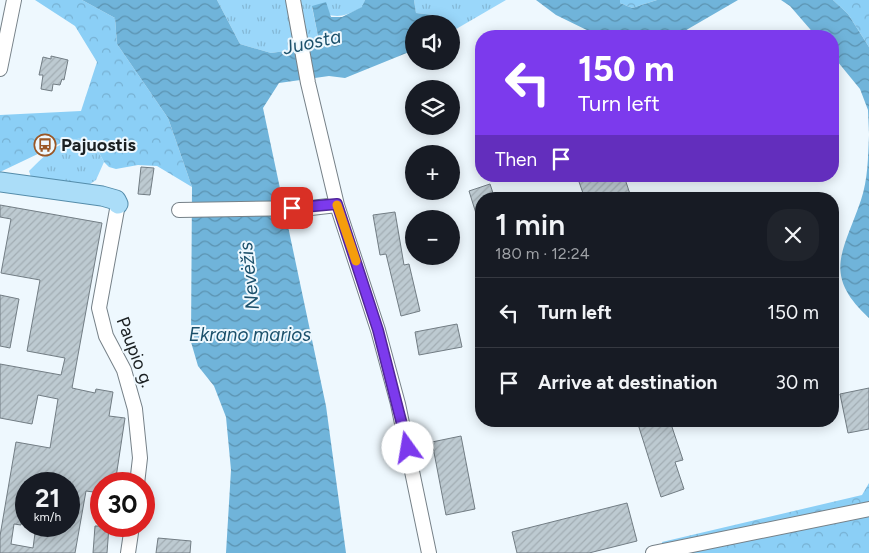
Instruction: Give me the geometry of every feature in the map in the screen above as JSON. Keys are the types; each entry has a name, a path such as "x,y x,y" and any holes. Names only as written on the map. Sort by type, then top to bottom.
{"main road":[{"path":"0,182 102,196 116,200 118,204"}],"street":[{"path":"0,69 14,0"},
{"path":"294,0 308,83 337,204 378,330 398,404 429,553"},
{"name":"Paupio g.","path":"118,204 99,308 106,336 124,370 135,410 140,458 138,472"},
{"path":"179,210 311,208 337,204"},
{"path":"654,553 869,509"},
{"path":"128,553 130,537"}],"green space":[{"path":"35,0 82,0 115,18 117,44 168,118 192,187 157,166 138,165 116,169 109,167 104,162 95,145 83,138 65,141 0,172 0,115 81,111 97,62 75,26"},
{"path":"217,0 365,0 363,7 348,14 337,16 326,14 312,7 320,46 271,53 240,44"},
{"path":"414,0 506,0 460,27 460,15 416,13"},
{"path":"620,0 657,0 632,8 620,3"},
{"path":"833,0 869,0 869,47 848,14"},
{"path":"83,138 95,145 104,162 96,180 81,190 33,183 29,171 47,154 59,145"},
{"path":"869,483 869,553 665,553 662,542 862,495"}],"water":[{"name":"Ekrano marios","path":"82,0 217,0 240,44 271,53 320,46 312,6 326,2 331,17 342,17 362,7 365,0 414,0 416,13 434,15 405,15 405,54 345,78 329,76 279,83 263,108 326,406 346,553 226,553 231,470 226,417 214,386 198,366 191,342 192,187 168,118 117,44 115,18"},
{"path":"536,0 620,0 620,3 632,8 657,0 738,0 686,30 587,30 556,15"},
{"path":"781,0 833,0 848,14 869,47 869,134 868,110 860,89 839,63 839,30 811,30 790,6"},
{"path":"869,135 869,318 854,302 845,288 841,275 841,262 843,248 865,184"}],"building":[{"path":"51,56 68,60 64,80 62,79 60,85 53,84 52,91 41,89 43,75 39,75 43,57 51,59"},
{"path":"141,167 154,168 150,195 138,194"},
{"path":"579,182 626,182 629,192 583,192"},
{"path":"490,184 493,192 475,192 475,210 469,191"},
{"path":"0,205 102,223 72,388 95,393 96,389 113,392 109,416 125,418 117,472 90,472 90,492 86,491 80,525 80,472 15,472 15,524 11,544 33,548 34,537 78,537 75,553 0,553 0,536 16,442 50,448 58,399 38,395 32,424 0,418 0,364 61,375 65,358 27,351 40,280 1,273 11,219 0,217"},
{"path":"395,212 404,265 409,265 420,311 401,316 386,254 380,255 373,215"},
{"path":"0,295 19,299 10,348 0,346"},
{"path":"457,324 462,347 419,355 415,332"},
{"path":"869,388 869,429 848,433 840,394"},
{"path":"639,427 672,427 683,460 675,462 684,489 661,497"},
{"path":"461,436 475,509 446,515 432,442"},
{"path":"627,503 637,541 589,553 517,553 512,532"},
{"path":"94,537 108,537 107,553 93,553"},
{"path":"158,538 191,541 190,553 156,553"}],"slow traffic":[{"path":"337,205 356,261"}],"place":[{"name":"Pajuostis","path":"45,145"}],"route":[{"path":"292,208 311,208 337,204 378,330 408,448"}],"water label":[{"name":"Juosta","path":"312,42"},
{"name":"Nevėžis","path":"249,276"}]}
